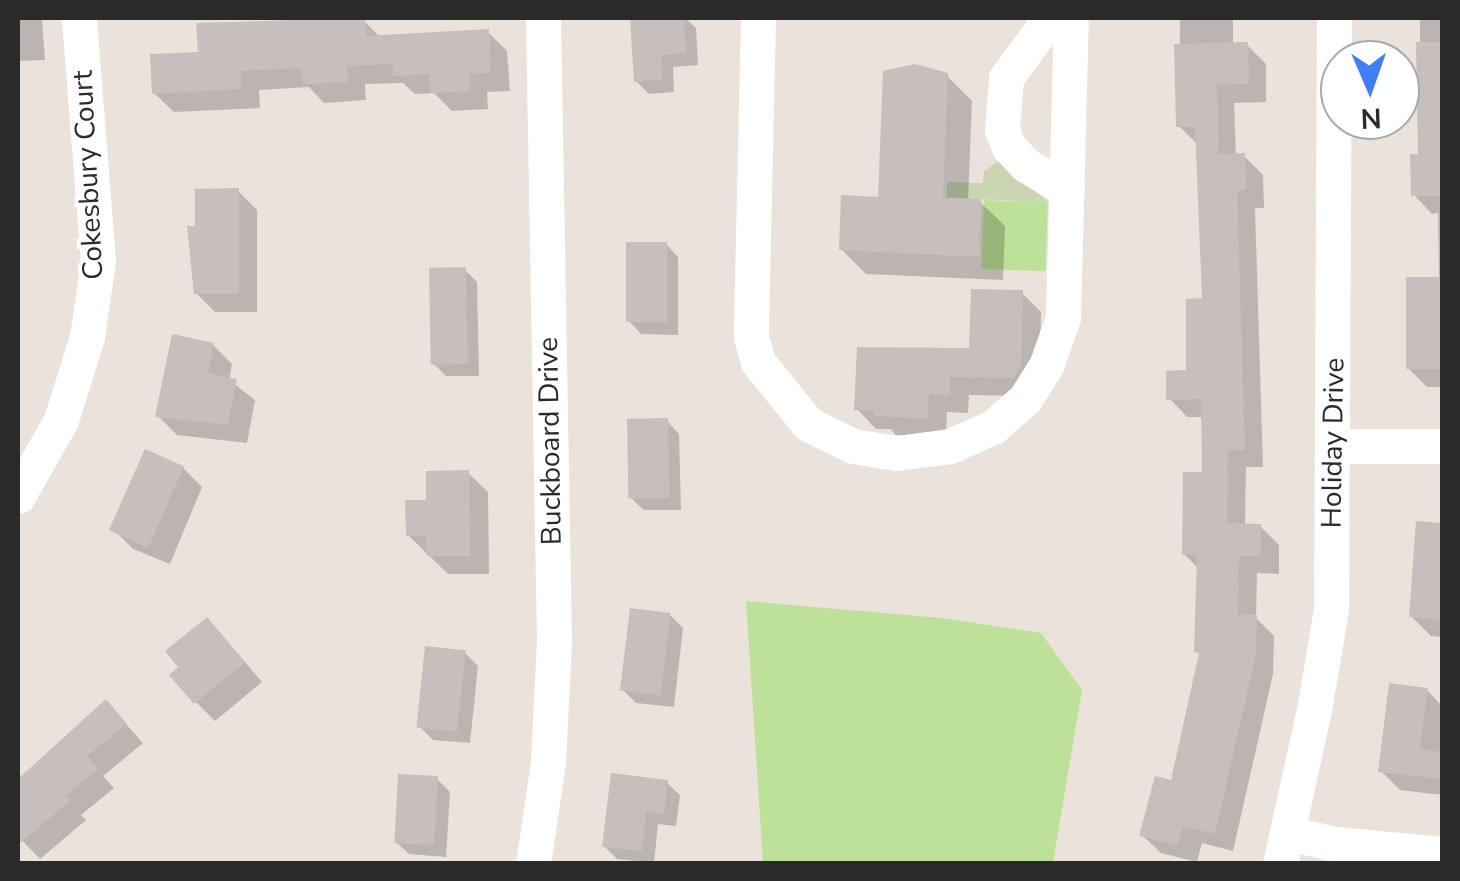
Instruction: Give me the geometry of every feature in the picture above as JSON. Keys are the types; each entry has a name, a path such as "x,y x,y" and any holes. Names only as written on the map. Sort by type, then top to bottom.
{"street":[{"name":"Cokesbury Court","path":"18,496 61,420 87,337 98,261 80,18"},
{"name":"Buckboard Drive","path":"533,864 548,764 554,642 542,18"},
{"path":"758,18 751,338 758,362 773,386 808,424 852,446 896,453 950,446 993,427 1025,399 1046,366 1063,318 1072,18"},
{"path":"1050,18 1006,78 1002,130 1009,147 1026,165 1067,190"},
{"name":"Holiday Drive","path":"1283,848 1331,609 1334,18"},
{"path":"1334,446 1442,446"},
{"path":"1283,848 1336,844 1442,854"}],"green space":[{"path":"1000,160 1048,202 947,198 947,182 983,183 984,171"},
{"path":"984,200 1048,202 1046,271 982,269"},
{"path":"746,601 942,618 1041,633 1082,690 1053,863 763,863"}],"building":[{"path":"365,18 366,36 489,29 491,73 469,74 470,91 430,93 429,74 393,76 393,64 347,66 348,82 302,84 301,68 241,71 241,89 152,94 150,54 198,52 196,23"},
{"path":"630,18 684,18 686,53 661,55 662,80 634,82"},
{"path":"1248,42 1249,84 1217,85 1219,154 1245,153 1246,190 1237,191 1245,450 1228,450 1227,523 1261,524 1261,556 1239,556 1238,614 1257,615 1256,654 1215,834 1183,826 1178,845 1139,836 1155,776 1171,780 1199,653 1194,652 1197,555 1182,555 1183,472 1202,472 1201,399 1166,400 1166,371 1186,370 1186,299 1202,298 1195,127 1176,127 1174,44"},
{"path":"1420,42 1442,42 1442,196 1411,196 1410,154 1418,154"},
{"path":"915,64 948,73 943,198 981,199 979,257 839,250 841,195 878,197 883,71"},
{"path":"239,188 239,294 194,294 187,226 195,226 195,189"},
{"path":"626,242 667,242 667,322 626,322"},
{"path":"466,267 468,364 431,365 429,268"},
{"path":"1406,277 1442,277 1442,369 1406,369"},
{"path":"971,289 1023,290 1021,365 1013,378 950,377 950,395 929,394 928,419 874,416 874,411 854,410 857,347 969,348"},
{"path":"172,334 214,343 208,373 237,379 228,425 155,417"},
{"path":"668,418 669,498 628,499 627,419"},
{"path":"145,449 184,466 148,548 109,530"},
{"path":"469,470 470,556 427,556 426,536 406,536 405,500 426,500 426,471"},
{"path":"1416,521 1442,523 1442,620 1409,617"},
{"path":"630,608 671,613 661,695 620,690"},
{"path":"207,617 245,662 194,704 169,675 178,667 165,651"},
{"path":"425,646 466,650 457,732 416,728"},
{"path":"1389,683 1428,688 1420,749 1442,752 1442,779 1378,772"},
{"path":"106,699 127,724 87,756 98,769 65,796 70,801 18,845 18,779"},
{"path":"611,773 668,780 664,815 646,812 642,851 602,847"},
{"path":"398,774 438,776 434,845 394,843"}]}
